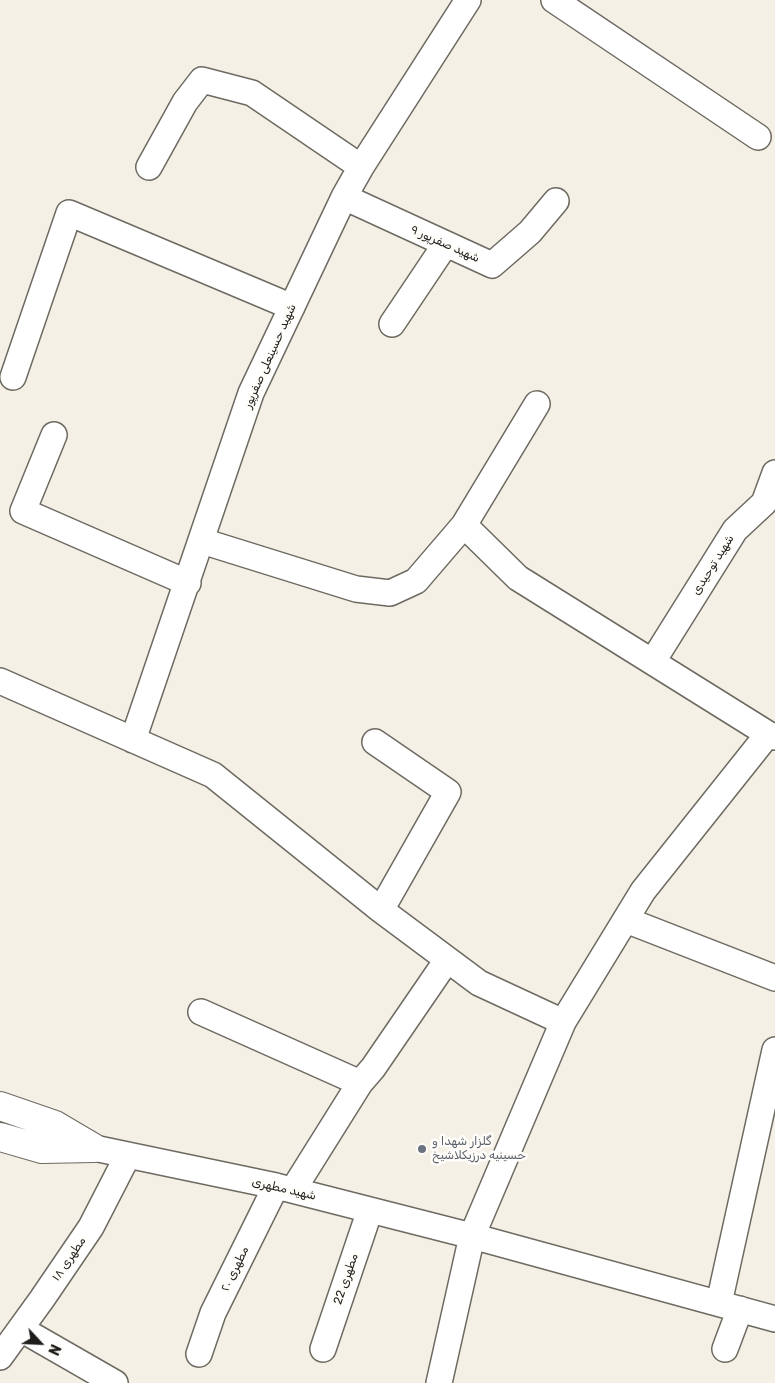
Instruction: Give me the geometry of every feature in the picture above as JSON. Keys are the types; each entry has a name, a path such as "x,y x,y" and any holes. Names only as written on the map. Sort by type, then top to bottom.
{"main road":[{"name":"شهید مطهری","path":"0,1106 55,1125 94,1148"},
{"name":"شهید مطهری","path":"0,1137 42,1149 94,1148"}],"street":[{"name":"شهید حسینعلی صفرپور","path":"133,740 188,584 251,393 344,197 361,167 468,0"},
{"path":"554,0 758,137"},
{"path":"148,167 186,102 202,80 252,94 361,167"},
{"name":"شهید صفرپور ۹","path":"344,197 492,265 530,232 556,201"},
{"path":"13,377 69,213 292,306"},
{"path":"392,324 445,244"},
{"path":"202,540 356,589 390,593 416,581 464,525 537,404"},
{"path":"54,435 23,510 188,584"},
{"name":"شهید توحیدی","path":"652,661 735,530 764,503 775,473"},
{"path":"439,1383 472,1236 563,1022 643,891 772,736 518,578 464,525"},
{"path":"0,681 212,775 381,910 479,983 563,1022"},
{"path":"375,742 448,792 381,910"},
{"path":"626,920 775,978"},
{"name":"مطهری ۲۰","path":"199,1354 213,1313 285,1188 360,1083 374,1068 447,960"},
{"path":"201,1012 360,1083"},
{"path":"725,1349 730,1306 775,1050"},
{"name":"شهید مطهری","path":"94,1148 285,1188 472,1236 775,1319"},
{"name":"مطهری ۱۸","path":"0,1357 91,1227 128,1155"},
{"name":"مطهری 22","path":"323,1349 370,1210"},
{"path":"20,1329 115,1383"}],"place":[{"name":"گلزار شهدا و حسینیه درزیکلاشیخ","path":"422,1149"}]}
